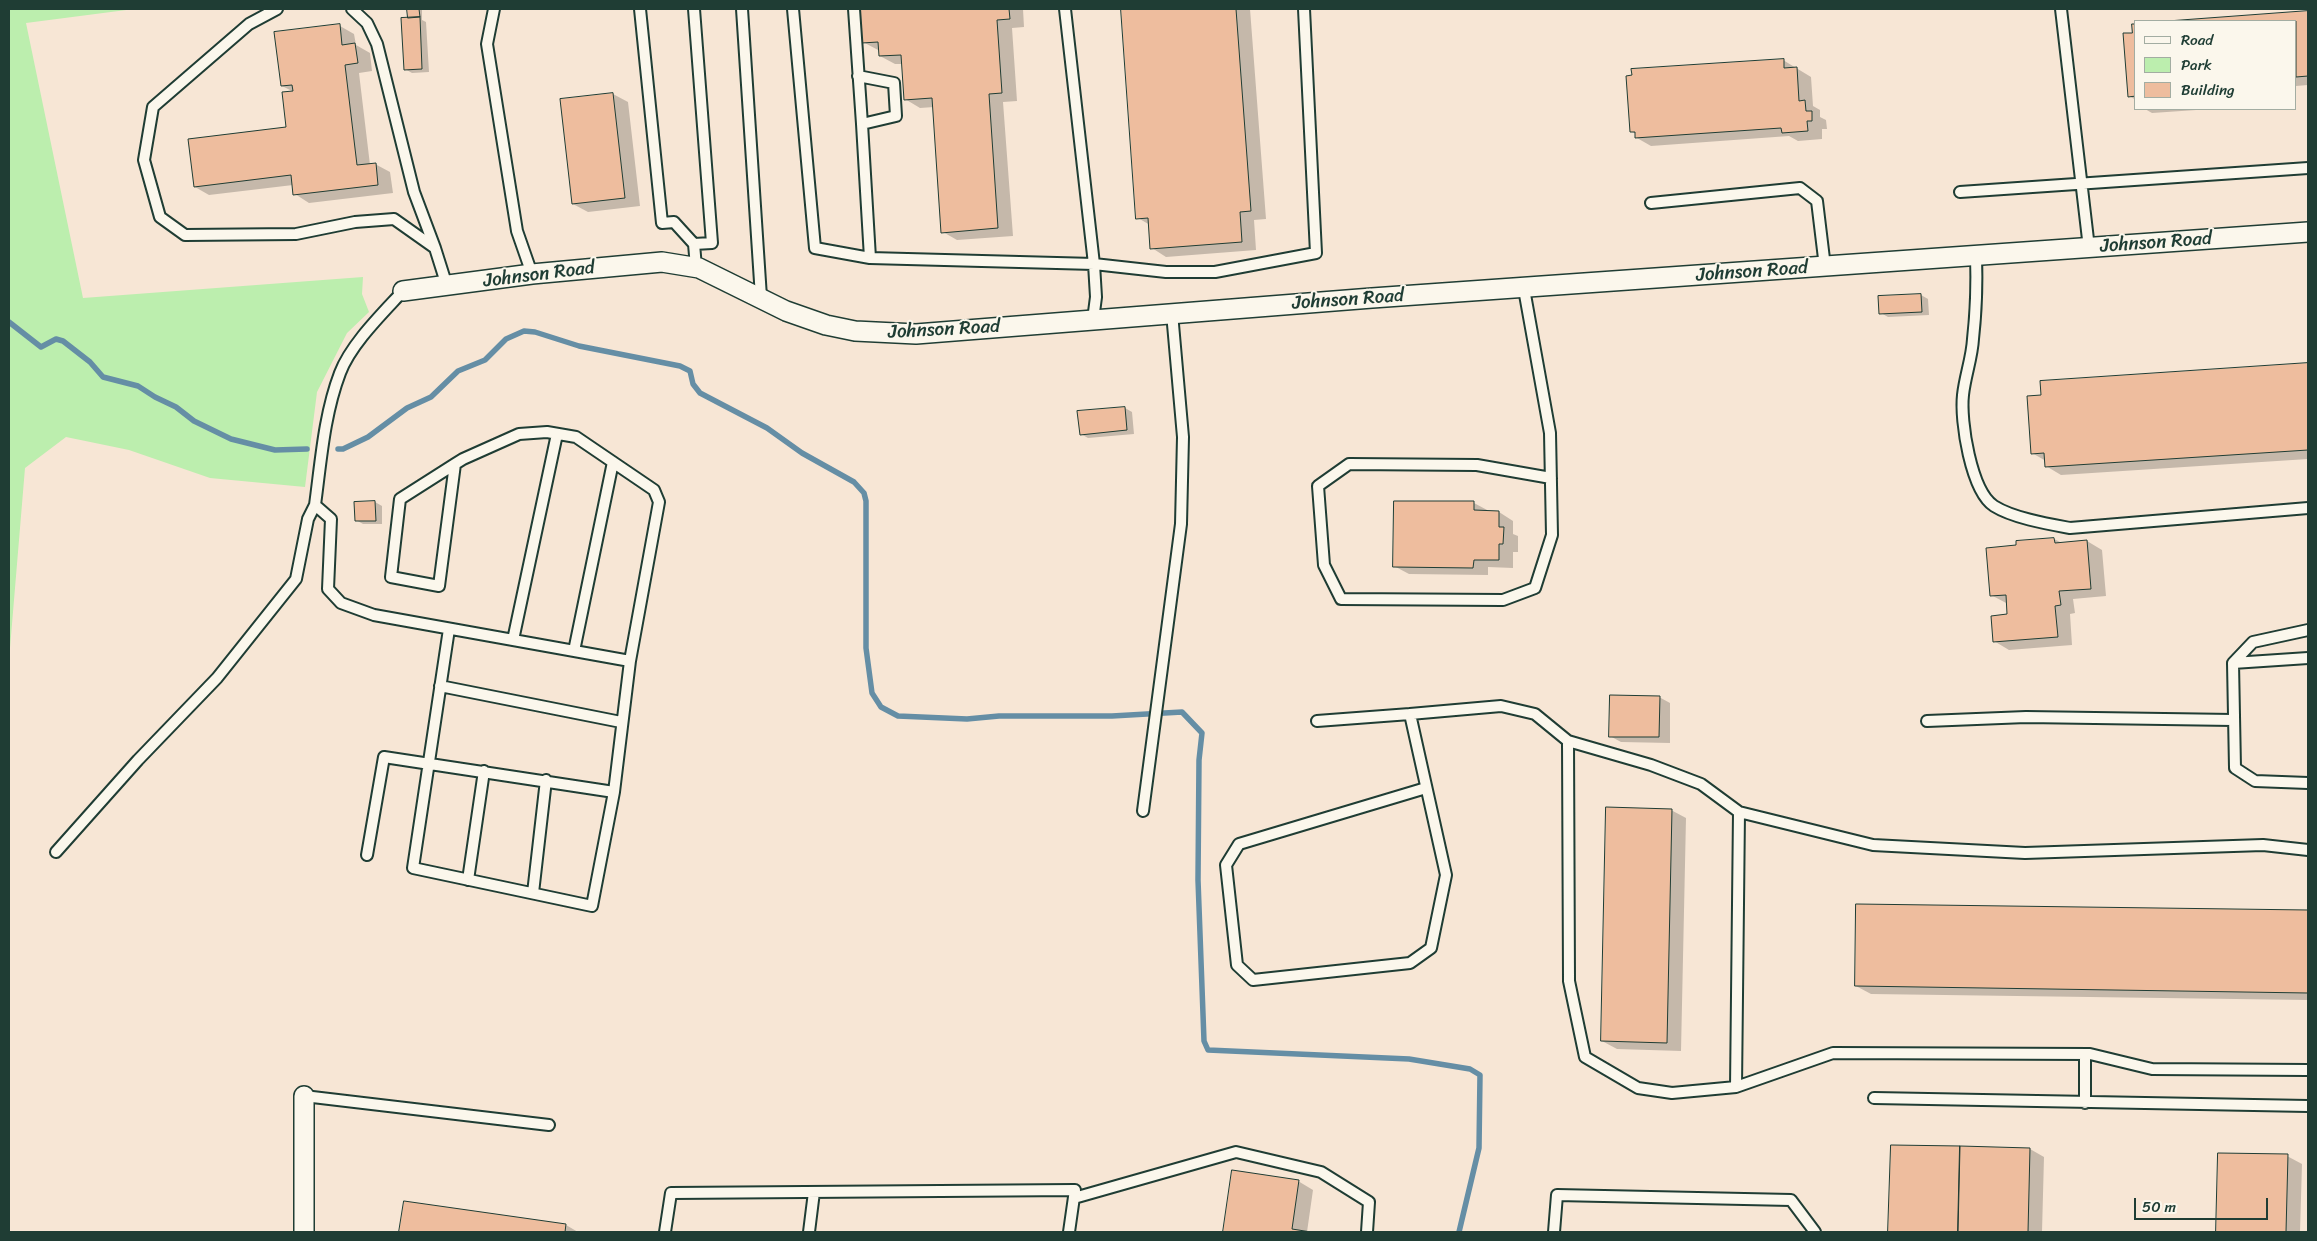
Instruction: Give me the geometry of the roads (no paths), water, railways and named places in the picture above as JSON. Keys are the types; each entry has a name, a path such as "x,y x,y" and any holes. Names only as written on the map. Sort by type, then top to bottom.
{"street":[{"name":"Johnson Road","path":"403,291 532,274 650,262 696,267 761,297 786,311 826,325 855,331 895,334 2308,232"},
{"path":"304,1096 304,1232"}],"lane":[{"path":"277,9 249,24 153,107 144,160 160,217 185,235 296,234 355,222 394,219 435,248"},
{"path":"352,9 366,22 377,44 414,192 447,286"},
{"path":"494,9 488,44 517,231 532,274"},
{"path":"640,9 662,223 674,222 694,244 696,267"},
{"path":"694,9 712,243 694,244"},
{"path":"742,9 761,297"},
{"path":"793,9 815,248 870,258 1094,264 1166,272 1215,272 1316,253 1304,9"},
{"path":"854,9 870,258"},
{"path":"1065,9 1094,264 1096,297 1093,320"},
{"path":"2061,9 2089,248"},
{"path":"858,76 894,82 896,116 862,124"},
{"path":"1960,192 2081,182 2308,168"},
{"path":"1651,203 1800,188 1816,201 1824,267"},
{"path":"1976,256 1973,342 1965,379 1962,414 1972,468 1980,490 1993,505 2020,516 2070,528 2308,508"},
{"path":"1524,288 1550,433 1551,478 1552,535 1535,588 1503,600 1341,599 1324,565 1318,486 1348,464 1477,465 1551,478"},
{"path":"56,852 138,760 217,678 296,578 308,519 315,505 324,436 340,372 372,327 403,291"},
{"path":"1143,810 1181,524 1183,437 1172,313"},
{"path":"449,628 413,868 592,906 614,792 621,722 630,661 659,502 654,490 576,437 547,432 519,434 455,464 400,499 391,577 439,586 455,464"},
{"path":"513,640 557,434"},
{"path":"574,651 613,462"},
{"path":"315,505 331,519 328,589 341,603 374,615 630,661"},
{"path":"2308,630 2253,642 2233,663 2235,768 2254,781 2308,783"},
{"path":"2233,663 2308,658"},
{"path":"440,686 621,722"},
{"path":"1317,721 1501,706 1534,714 1568,741 1651,765 1701,784 1739,812 1873,846 2025,853 2264,845 2308,850"},
{"path":"1410,714 1446,874 1432,948 1410,963 1253,980 1237,964 1226,865 1239,844 1426,788"},
{"path":"1927,721 2026,717 2233,720"},
{"path":"1568,741 1569,981 1585,1057 1638,1088 1672,1093 1736,1087 1833,1053 2084,1054 2152,1069 2308,1070"},
{"path":"367,854 384,757 546,780 614,792"},
{"path":"468,880 484,771"},
{"path":"533,893 546,780"},
{"path":"1736,1087 1739,812"},
{"path":"2084,1054 2085,1103"},
{"path":"304,1096 549,1125"},
{"path":"1874,1098 1972,1098 2085,1103 2308,1106"},
{"path":"1074,1198 1236,1152 1321,1172 1368,1202 1367,1232"},
{"path":"665,1232 671,1192 1075,1190 1069,1232"},
{"path":"809,1232 814,1192"},
{"path":"1554,1232 1557,1195 1791,1200 1815,1232"}],"waterway":[{"path":"9,322 41,347 56,339 63,341 90,362 103,377 138,386 176,407 194,421 231,439 275,450 307,449"},
{"path":"338,449 343,449 368,437 407,408 431,397 458,371 485,360 506,339 524,331 535,332 579,346 680,366 690,371 693,384 700,393 767,428 802,453 854,482 864,493 866,501 866,648 872,693 881,707 898,716 967,719 999,716 1112,716 1182,712 1202,733 1199,760 1198,880 1204,1041 1208,1050 1409,1059 1470,1069 1480,1075 1479,1148 1459,1232"}]}
